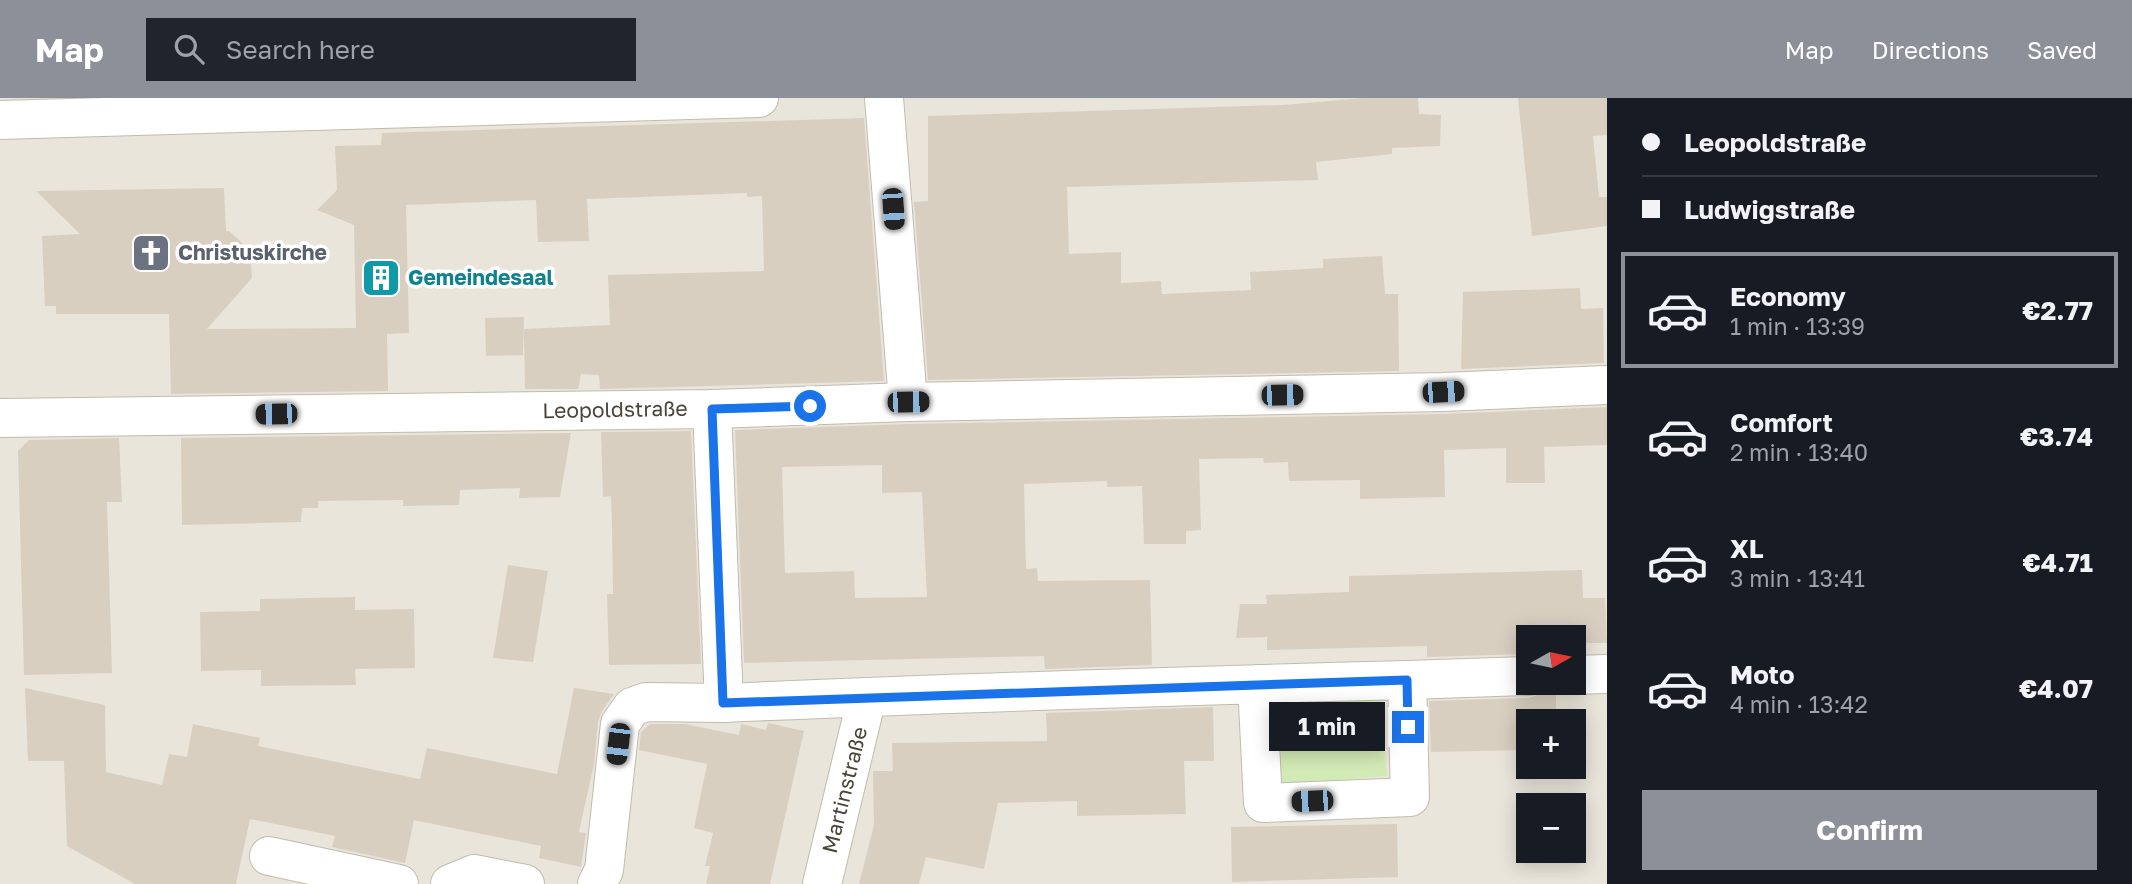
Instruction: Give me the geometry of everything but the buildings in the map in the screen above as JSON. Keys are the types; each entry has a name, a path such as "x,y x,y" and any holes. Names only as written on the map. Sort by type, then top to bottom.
{"street":[{"path":"0,120 760,98"},
{"path":"884,98 908,402"},
{"name":"Leopoldstraße","path":"0,418 712,409 908,402 1443,392 1607,385"},
{"path":"712,409 723,703"},
{"path":"1586,675 1607,674"},
{"path":"597,884 604,870 620,724 632,707 646,702 723,703 1516,676"},
{"path":"1257,684 1263,803 1410,797 1407,680"},
{"name":"Martinstraße","path":"822,884 867,697"},
{"path":"269,856 399,884"},
{"path":"450,884 474,874 525,884"}],"shaded area":[{"path":"0,98 1607,98 1607,884 0,884"}],"green space":[{"path":"1381,699 1387,776 1279,785 1273,707"}],"place":[{"name":"Christuskirche","path":"151,253"},
{"name":"Gemeindesaal","path":"381,278"}],"route":[{"path":"810,406 712,409 723,703 1407,680 1408,727"}]}
